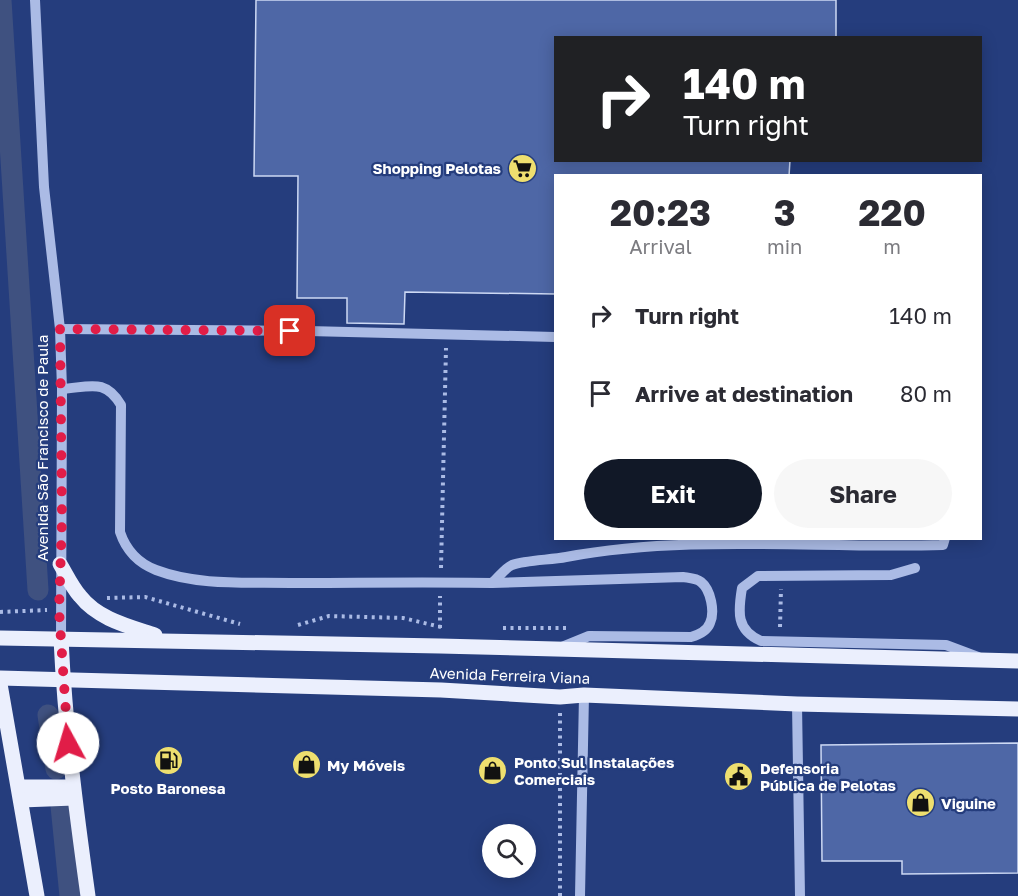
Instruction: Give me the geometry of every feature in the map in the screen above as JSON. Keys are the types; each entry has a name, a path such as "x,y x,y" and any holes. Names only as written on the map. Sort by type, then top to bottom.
{"main road":[{"path":"60,564 79,596 87,604 114,622 169,640"},
{"name":"Avenida Ferreira Viana","path":"0,638 440,646 1018,661"},
{"name":"Avenida São Francisco de Paula","path":"61,639 73,793 88,896"},
{"name":"Avenida Ferreira Viana","path":"0,678 441,690 560,697 1018,709"},
{"path":"0,684 37,896"},
{"path":"20,793 73,793"}],"street":[{"name":"Avenida São Francisco de Paula","path":"35,0 44,187 60,329 62,389 59,610 61,639"},
{"path":"60,329 308,331 554,337"},
{"path":"62,389 103,386 113,391 121,405 120,532 124,546 142,563 155,570 189,579 254,582 492,583 683,577 699,580 708,589 711,601 710,623 702,633 691,637 589,636 553,650"},
{"path":"492,583 512,566 608,549 699,545 901,546 943,544 944,540"},
{"path":"915,568 891,575 758,576 742,588 739,606 743,629 761,641 946,645 990,661"},
{"path":"580,896 584,696"},
{"path":"796,704 800,896"}],"path":[{"path":"440,646 446,335"},
{"path":"87,604 103,598 145,597 242,624"},
{"path":"0,612 59,610"},
{"path":"290,625 301,625 329,616 403,618 451,628"},
{"path":"497,628 573,628"},
{"path":"560,697 560,896"}],"building":[{"name":"Shopping Pelotas","path":"256,0 836,0 836,36 554,36 554,162 790,162 789,174 554,174 554,294 405,292 404,324 347,323 347,298 297,298 298,176 254,176"},
{"name":"Viguine","path":"1018,743 1018,873 902,874 902,861 822,861 821,745"}],"waterway":[{"path":"1,0 38,590"},
{"path":"48,715 56,769"},
{"path":"61,806 70,896"}],"place":[{"name":"Shopping Pelotas","path":"522,168"},
{"name":"Posto Baronesa","path":"168,761"},
{"name":"My Móveis","path":"306,765"},
{"name":"Ponto Sul Instalações Comerciais","path":"493,771"},
{"name":"Defensoria Pública de Pelotas","path":"739,777"},
{"name":"Viguine","path":"920,803"}],"route":[{"path":"68,743 63,699 59,610 62,519 60,329 290,331"}]}
